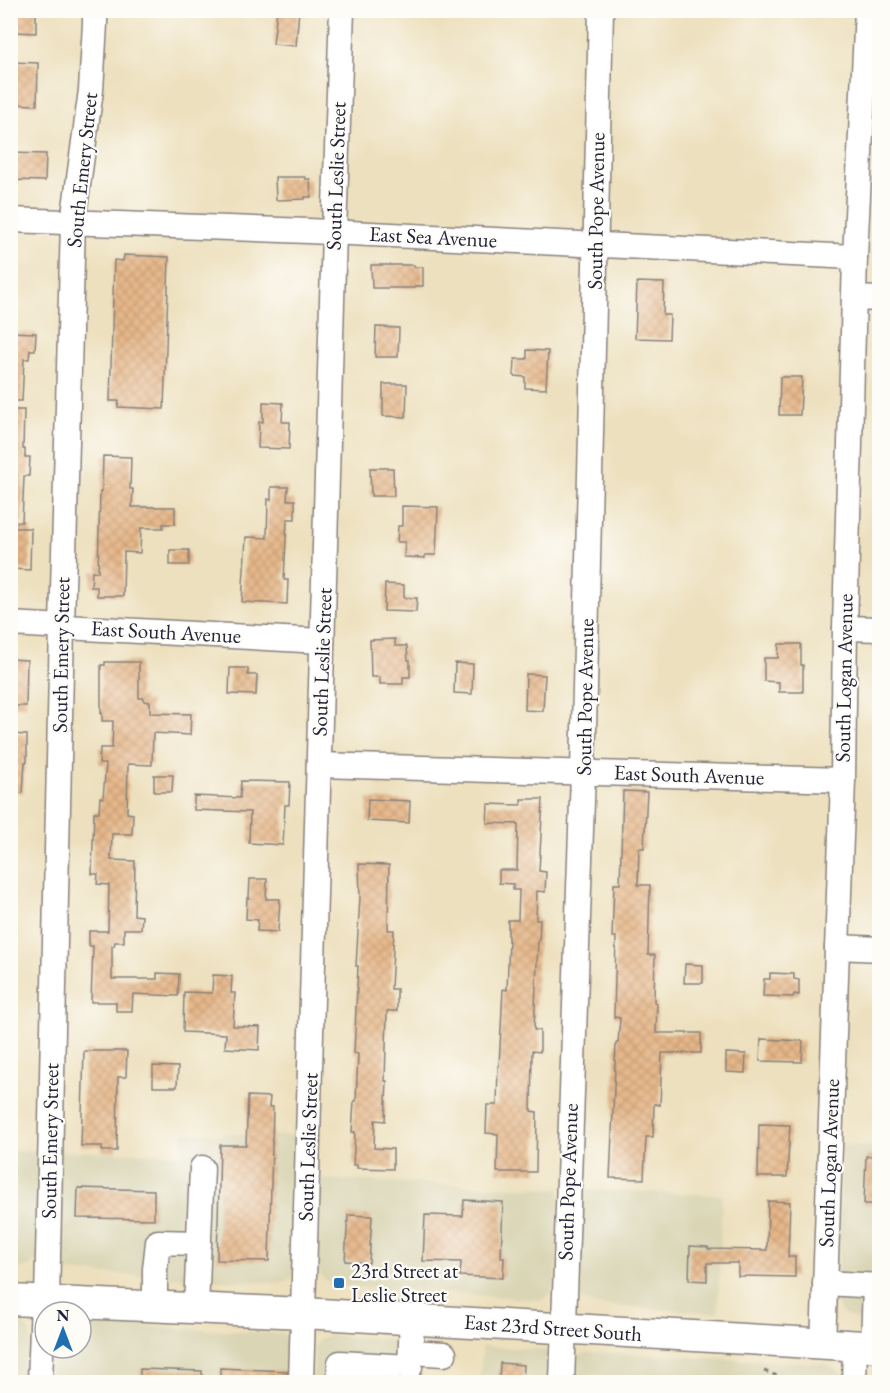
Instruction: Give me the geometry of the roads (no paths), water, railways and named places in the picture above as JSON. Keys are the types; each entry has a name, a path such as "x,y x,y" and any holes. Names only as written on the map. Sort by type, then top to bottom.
{"main road":[{"name":"East 23rd Street South","path":"10,1300 33,1301"},
{"name":"East 23rd Street South","path":"93,1303 412,1319 869,1347"}],"street":[{"name":"South Emery Street","path":"45,1300 74,222 91,90 94,10"},
{"name":"South Leslie Street","path":"301,1383 342,10"},
{"name":"South Pope Avenue","path":"562,1383 583,772 601,10"},
{"name":"South Logan Avenue","path":"823,1345 843,780 855,257 867,10"},
{"name":"East Sea Avenue","path":"10,220 334,232 855,257"},
{"path":"854,298 879,299"},
{"name":"East South Avenue","path":"10,624 322,641"},
{"path":"845,628 879,629"},
{"name":"East South Avenue","path":"319,765 843,780"},
{"path":"837,947 879,949"},
{"path":"196,1308 202,1168"},
{"path":"155,1306 158,1242 199,1243"},
{"path":"825,1284 877,1286 869,1347 849,1382"},
{"path":"412,1319 413,1367"},
{"path":"339,1383 340,1363 413,1367 444,1354"},
{"name":"South Emery Street","path":"40,1383 41,1360"}],"place":[{"name":"23rd Street at Leslie Street","path":"339,1283"}]}
